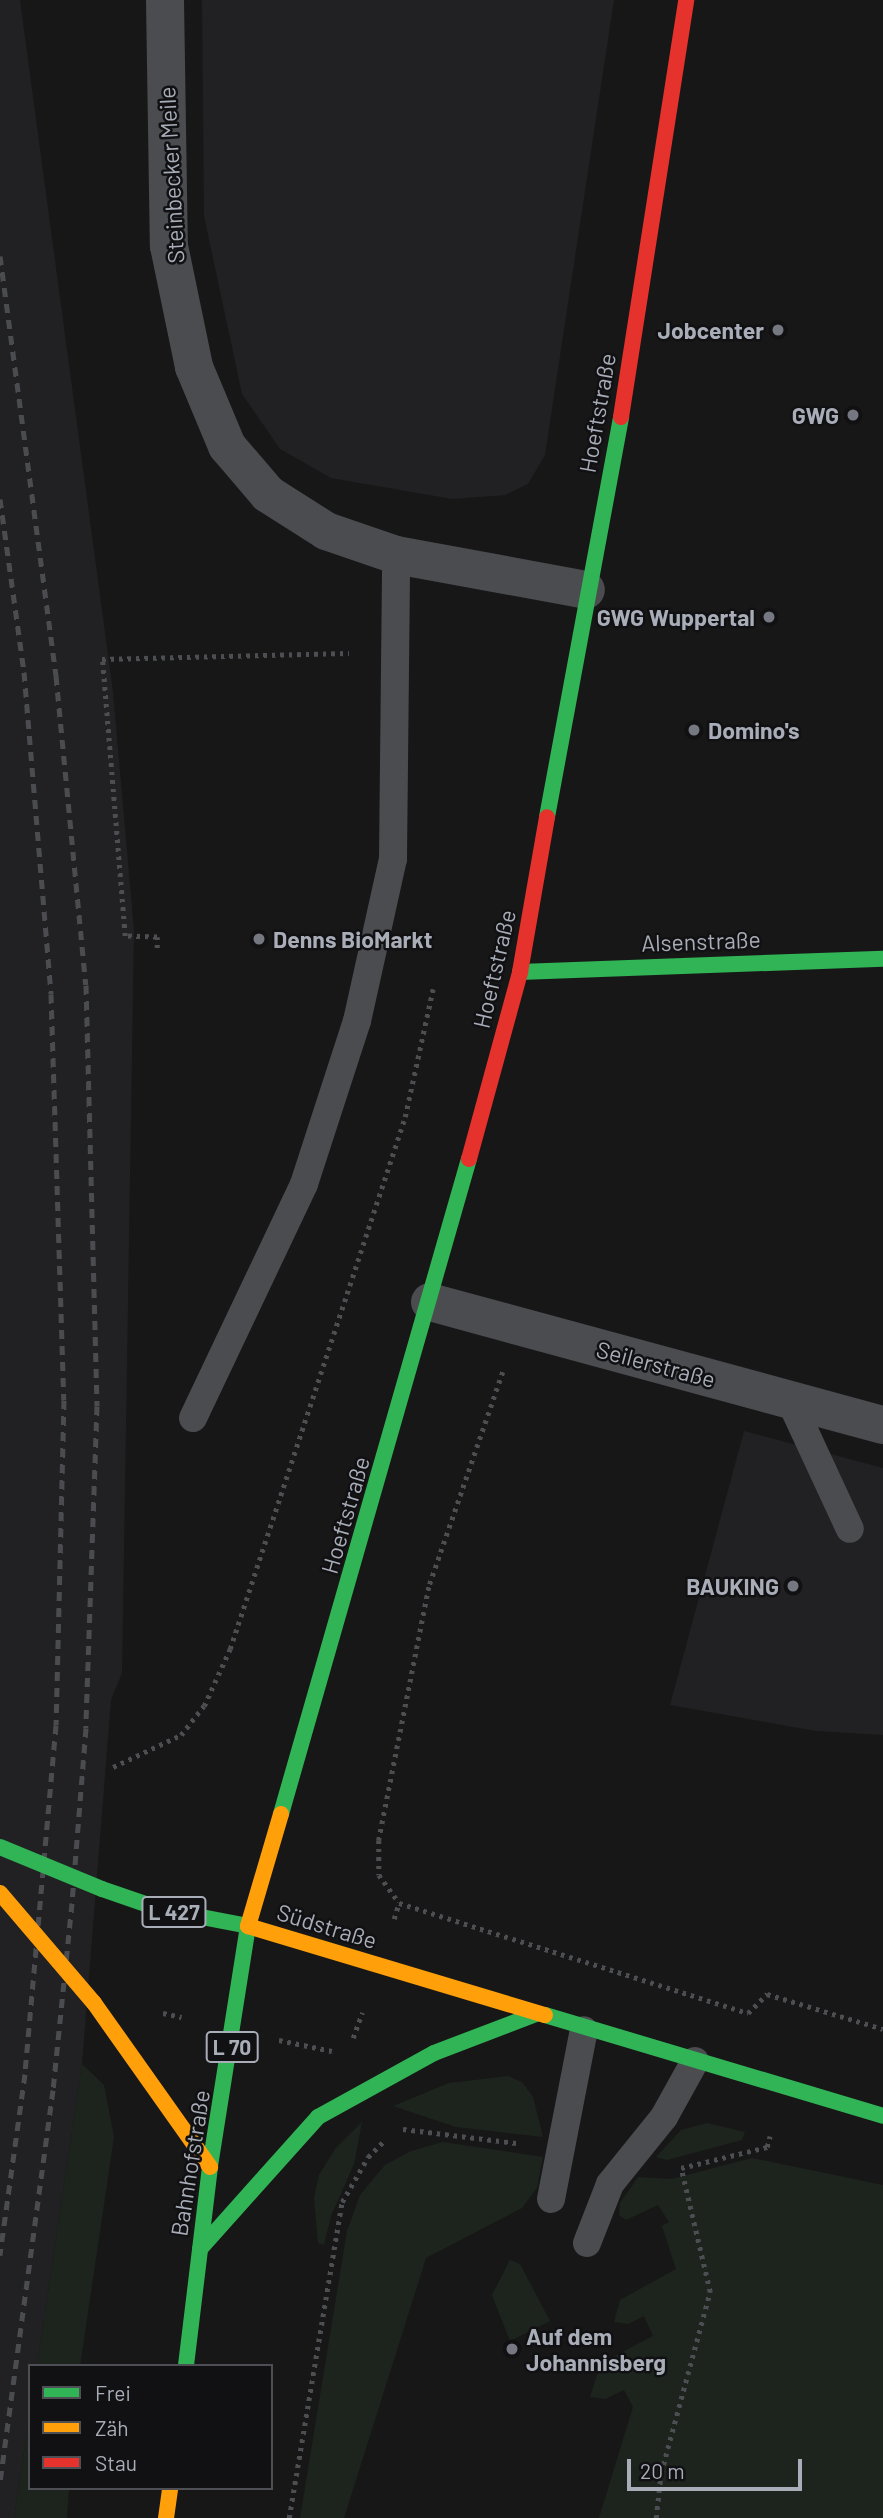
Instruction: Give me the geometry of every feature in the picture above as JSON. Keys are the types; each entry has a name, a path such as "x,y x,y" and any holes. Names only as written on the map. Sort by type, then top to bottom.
{"main road":[{"name":"Hoeftstraße","path":"248,1926 430,1302 520,972 586,590 624,405 686,0"},
{"name":"Alsenstraße","path":"520,972 883,959"},
{"name":"Südstraße","path":"0,1847 102,1889 160,1909 248,1926 584,2030 883,2116"},
{"path":"0,1893 94,2003 210,2167"},
{"name":"Bahnhofstraße","path":"186,2364 210,2167 248,1926"},
{"path":"200,2249 318,2117 364,2088 434,2053 536,2014"},
{"path":"166,2518 170,2490"}],"street":[{"name":"Steinbecker Meile","path":"165,0 169,246 194,367 227,446 268,494 326,531 396,555 586,590"},
{"name":"Seilerstraße","path":"430,1302 883,1425"}],"lane":[{"path":"193,1418 304,1184 358,1021 393,859 396,555"},
{"path":"790,1400 850,1529"},
{"path":"551,2199 564,2150 584,2030"},
{"path":"587,2243 610,2184 664,2117 695,2061"}],"path":[{"path":"157,948 157,937 125,936 102,659 397,655"},
{"path":"113,1767 181,1735 204,1706 230,1648 405,1117 433,989"},
{"path":"519,1326 429,1587 379,1840 379,1875 399,1903 748,2013 766,1994 883,2029"},
{"path":"364,2088 391,2133"},
{"path":"629,2163 681,2168 767,2147 784,2088"},
{"path":"289,2518 342,2203 368,2157 391,2133 405,2128 564,2150"},
{"path":"656,2518 661,2473 710,2292 681,2168"}],"shaded area":[{"path":"0,0 20,0 113,692 134,930 122,1673 111,1700 82,2064 37,2364 28,2364 28,2425 14,2518 0,2518"},
{"path":"202,0 614,0 545,455 528,484 505,495 452,499 331,478 280,449 242,394 204,216"},
{"name":"BAUKING","path":"744,1431 883,1468 883,1735 816,1731 670,1705"},
{"path":"82,2064 104,2085 114,2137 80,2364 37,2364"},
{"path":"508,2076 522,2082 533,2097 543,2137 456,2127 393,2106 449,2083"},
{"path":"362,2122 354,2164 331,2216 324,2245 318,2243 314,2198 319,2175 335,2149"},
{"path":"707,2123 745,2132 742,2140 667,2160 656,2157 681,2130"},
{"path":"443,2142 543,2157 537,2188 522,2208 426,2258 344,2518 300,2518 347,2231 360,2195 385,2165 411,2151"},
{"path":"752,2158 883,2185 883,2518 599,2518 633,2407 624,2390 605,2399 590,2397 601,2363 653,2336 644,2316 628,2324 614,2322 620,2300 676,2269 662,2226 669,2222 658,2205 626,2220 619,2215 620,2203 638,2177 672,2179"},
{"path":"510,2260 520,2264 550,2321 510,2341 492,2295"},
{"path":"28,2425 28,2490 69,2490 67,2518 14,2518"}],"railway":[{"path":"0,256 56,676 86,985 97,1406 86,1728 72,1903 53,2090 0,2482"},
{"path":"0,499 24,672 51,994 64,1400 56,1725 25,2074 0,2255"}],"traffic: fast":[{"path":"547,817 621,417"},
{"path":"520,972 883,959"},
{"path":"281,1814 469,1159"},
{"path":"0,1847 102,1889"},
{"path":"102,1889 160,1909 248,1926 210,2167 186,2364"},
{"path":"200,2249 318,2117 434,2053 536,2014"},
{"path":"545,2015 883,2116"}],"traffic: slow":[{"path":"281,1814 248,1926 545,2015"},
{"path":"0,1893 94,2003"},
{"path":"94,2003 210,2167"},
{"path":"166,2518 170,2490"}],"traffic: jam":[{"path":"621,417 686,0"},
{"path":"469,1159 520,972 547,817"}],"place":[{"name":"Jobcenter","path":"778,330"},
{"name":"GWG","path":"853,415"},
{"name":"GWG Wuppertal","path":"769,617"},
{"name":"Domino's","path":"694,730"},
{"name":"Denns BioMarkt","path":"259,939"},
{"name":"BAUKING","path":"793,1586"},
{"name":"Auf dem Johannisberg","path":"512,2349"}]}
